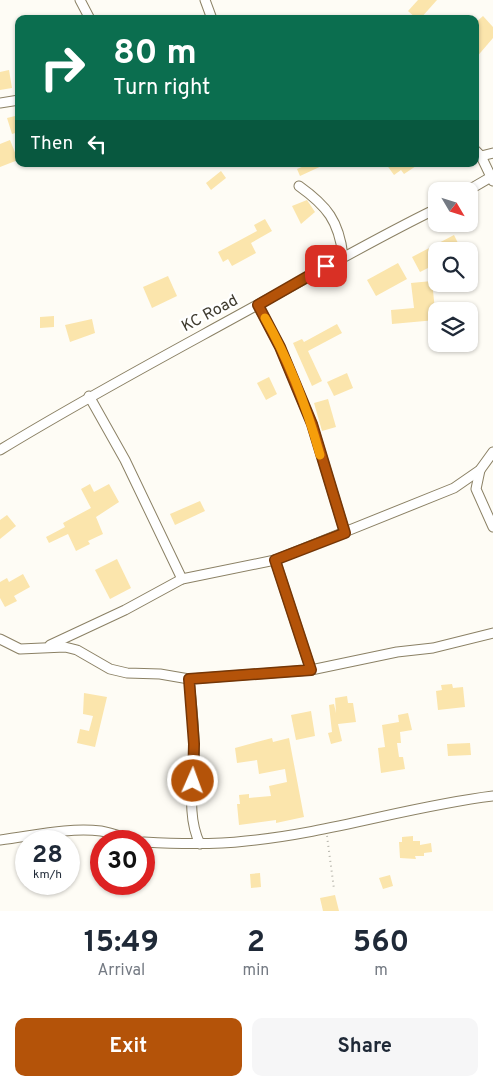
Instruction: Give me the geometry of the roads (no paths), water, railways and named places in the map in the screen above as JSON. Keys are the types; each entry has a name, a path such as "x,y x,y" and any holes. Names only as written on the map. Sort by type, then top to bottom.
{"street":[{"path":"80,0 88,15"},
{"path":"205,0 211,15"},
{"path":"0,103 15,101"},
{"path":"479,153 493,153"},
{"path":"478,186 492,179 479,155"},
{"path":"299,186 320,201 330,214 338,227 343,256"},
{"name":"KC Road","path":"0,450 89,396 258,305 343,256 428,213"},
{"path":"258,305 280,347 312,424 345,533"},
{"path":"89,396 145,499 182,579"},
{"path":"47,646 125,610 182,579 275,560 454,488 480,470 493,452"},
{"path":"480,470 476,489 493,527"},
{"path":"275,560 311,670"},
{"path":"0,639 20,649 47,646 77,650 110,669 189,679 311,670 397,652 433,648 493,634"},
{"path":"189,679 194,744 191,818 200,844"},
{"path":"155,842 200,844 247,841 326,828 456,800 493,796"},
{"path":"0,840 67,831 90,831"}]}
